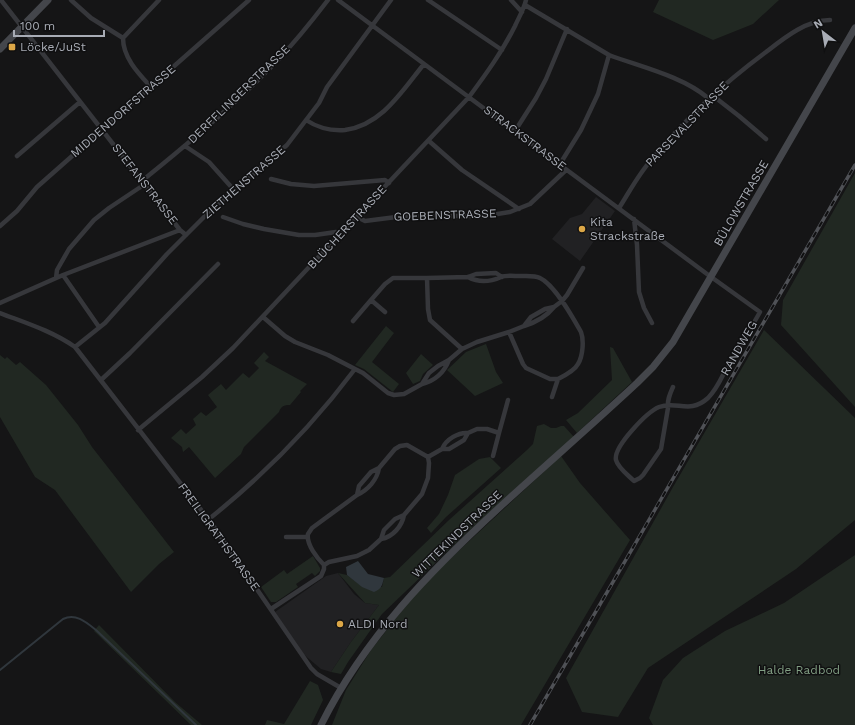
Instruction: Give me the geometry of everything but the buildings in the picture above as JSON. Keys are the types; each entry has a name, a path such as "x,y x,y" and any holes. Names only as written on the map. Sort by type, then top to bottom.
{"main road":[{"path":"0,49 48,0"},
{"name":"BÜLOWSTRASSE","path":"637,383 673,342 855,28"},
{"name":"WITTEKINDSTRASSE","path":"321,725 353,668 403,604 437,566 485,520 637,383"}],"street":[{"name":"STEFANSTRASSE","path":"1,0 180,230 186,234"},
{"path":"71,0 91,18 123,38"},
{"path":"151,87 134,69 125,51 123,38 159,0"},
{"name":"DERFFLINGERSTRASSE","path":"56,278 57,270 69,249 94,220 144,182 222,114 277,61 328,0"},
{"name":"ZIETHENSTRASSE","path":"75,347 105,323 186,234 210,211 287,145 319,103 328,87 391,0"},
{"path":"428,0 502,50"},
{"path":"511,0 522,12"},
{"name":"MIDDENDORFSTRASSE","path":"0,226 37,187 246,1"},
{"name":"STRACKSTRASSE","path":"342,1 372,26 711,277"},
{"path":"525,2 609,55 677,80 710,97 766,139"},
{"name":"BLÜCHERSTRASSE","path":"138,430 202,377 263,317 470,98 502,50 522,12 525,2"},
{"name":"PARSEVALSTRASSE","path":"619,208 638,176 652,158 710,97 740,70 799,29 819,20 830,20"},
{"path":"515,131 540,91 567,29"},
{"path":"560,164 582,130 598,94 609,55"},
{"path":"306,120 321,128 336,130 353,129 370,123 384,112 395,100 424,64"},
{"path":"17,156 80,102"},
{"path":"429,141 462,170 519,209"},
{"path":"185,146 209,162 234,190"},
{"name":"GOEBENSTRASSE","path":"357,217 365,221 404,216 485,216 519,209 536,199 566,170"},
{"path":"271,179 291,184 314,186 385,180 389,184"},
{"path":"223,216 243,224 299,235 315,235 336,232 340,234"},
{"path":"634,219 637,245 639,292 644,308 652,322"},
{"path":"0,303 56,278 180,230"},
{"path":"101,380 155,329 218,264"},
{"path":"422,384 429,373 449,360 462,348 524,326 531,317 562,301 583,268"},
{"path":"64,275 99,327"},
{"path":"353,320 385,284 393,278 468,278 476,281 495,281 502,277 530,276 539,278 547,283 562,301 583,337 578,364 558,379 552,397"},
{"name":"RANDWEG","path":"668,405 686,408 693,407 708,397 728,368 760,312 711,277"},
{"path":"427,278 428,309 430,320 462,348"},
{"path":"371,300 385,312"},
{"name":"FREILIGRATHSTRASSE","path":"0,313 50,332 75,347 209,520 311,668 317,674 341,688"},
{"path":"263,317 285,336 295,342 333,357 363,373 384,390 394,395 404,394 422,384 434,380 444,370 449,360"},
{"path":"509,332 526,368 550,378 558,379"},
{"path":"209,520 252,483 319,415 355,369"},
{"path":"668,405 655,410 636,425 618,449 616,459 620,467 634,481 643,475 661,449 668,408 668,405 668,399 673,387"},
{"path":"493,456 508,400"},
{"path":"428,457 442,449 447,442 460,434 468,433 477,429 499,433"},
{"path":"442,449 449,449 464,440 468,433"},
{"path":"357,495 359,486 371,472 379,468 395,449 400,446 407,445 428,457"},
{"path":"381,539 384,530 395,519 404,515 417,501 426,487 429,470 428,457"},
{"path":"271,609 321,576 324,565 310,547 307,537 312,528 357,495 365,491 377,477 379,468"},
{"path":"324,565 329,562 357,556 369,550 381,539 390,536 401,524 404,515"},
{"path":"286,537 307,537"}],"shaded area":[{"name":"Kita Strackstraße","path":"596,197 615,211 580,261 552,239 570,218 582,214"},
{"path":"358,561 368,574 384,578 379,590 374,592 362,587 347,575 346,567"},
{"path":"338,573 354,594 365,603 379,605 351,642 331,672 321,669 302,653 275,612 326,576"}],"green space":[{"path":"659,0 779,0 753,24 713,40 653,12"},
{"path":"855,173 855,407 781,325 783,300"},
{"path":"386,326 394,333 372,362 399,384 393,392 364,369 355,365"},
{"path":"764,330 855,418 855,520 796,569 648,668 618,717 582,712 566,678 673,487"},
{"path":"486,344 496,372 503,383 475,396 447,370 466,352"},
{"path":"610,347 613,348 632,382 577,433 566,420 578,413 612,380"},
{"path":"264,352 269,357 265,361 307,384 290,405 282,407 279,412 244,447 241,454 215,478 189,447 183,452 182,447 171,438 181,429 186,434 196,425 193,419 201,412 206,416 217,407 208,395 221,384 226,390 243,373 249,378 259,368 254,363"},
{"path":"421,354 433,365 423,374 420,381 413,384 406,373"},
{"path":"0,355 5,359 7,357 16,365 20,362 46,385 78,425 92,447 174,552 159,564 131,592 55,490 35,477 0,417"},
{"path":"544,424 551,428 564,426 574,437 473,527 382,614 341,674 331,672 351,642 379,605 365,603 338,573 347,575 363,587 382,587 384,578 390,577 449,520 533,444 537,426"},
{"path":"561,456 580,483 630,540 521,725 332,725 346,690 371,650 412,598 438,570"},
{"path":"490,457 501,468 446,517 431,533 427,528 439,514 455,475 479,459"},
{"name":"Halde Radbod","path":"855,555 855,725 653,725 649,718 663,680 683,658 725,631 784,603"},
{"path":"313,556 320,568 320,571 315,576 312,573 296,584 298,587 276,602 271,602 261,587 284,570 287,574"},
{"path":"99,625 175,702 202,725 191,725 94,631"},
{"path":"310,681 318,685 323,700 311,725 265,725 267,720 284,724"}],"waterway":[{"path":"0,670 63,619 68,617 81,619 96,630 196,725"}],"railway":[{"path":"530,725 855,165"}],"place":[{"name":"Löcke/JuSt","path":"12,47"},
{"name":"Kita Strackstraße","path":"582,229"},
{"name":"ALDI Nord","path":"340,624"}]}
